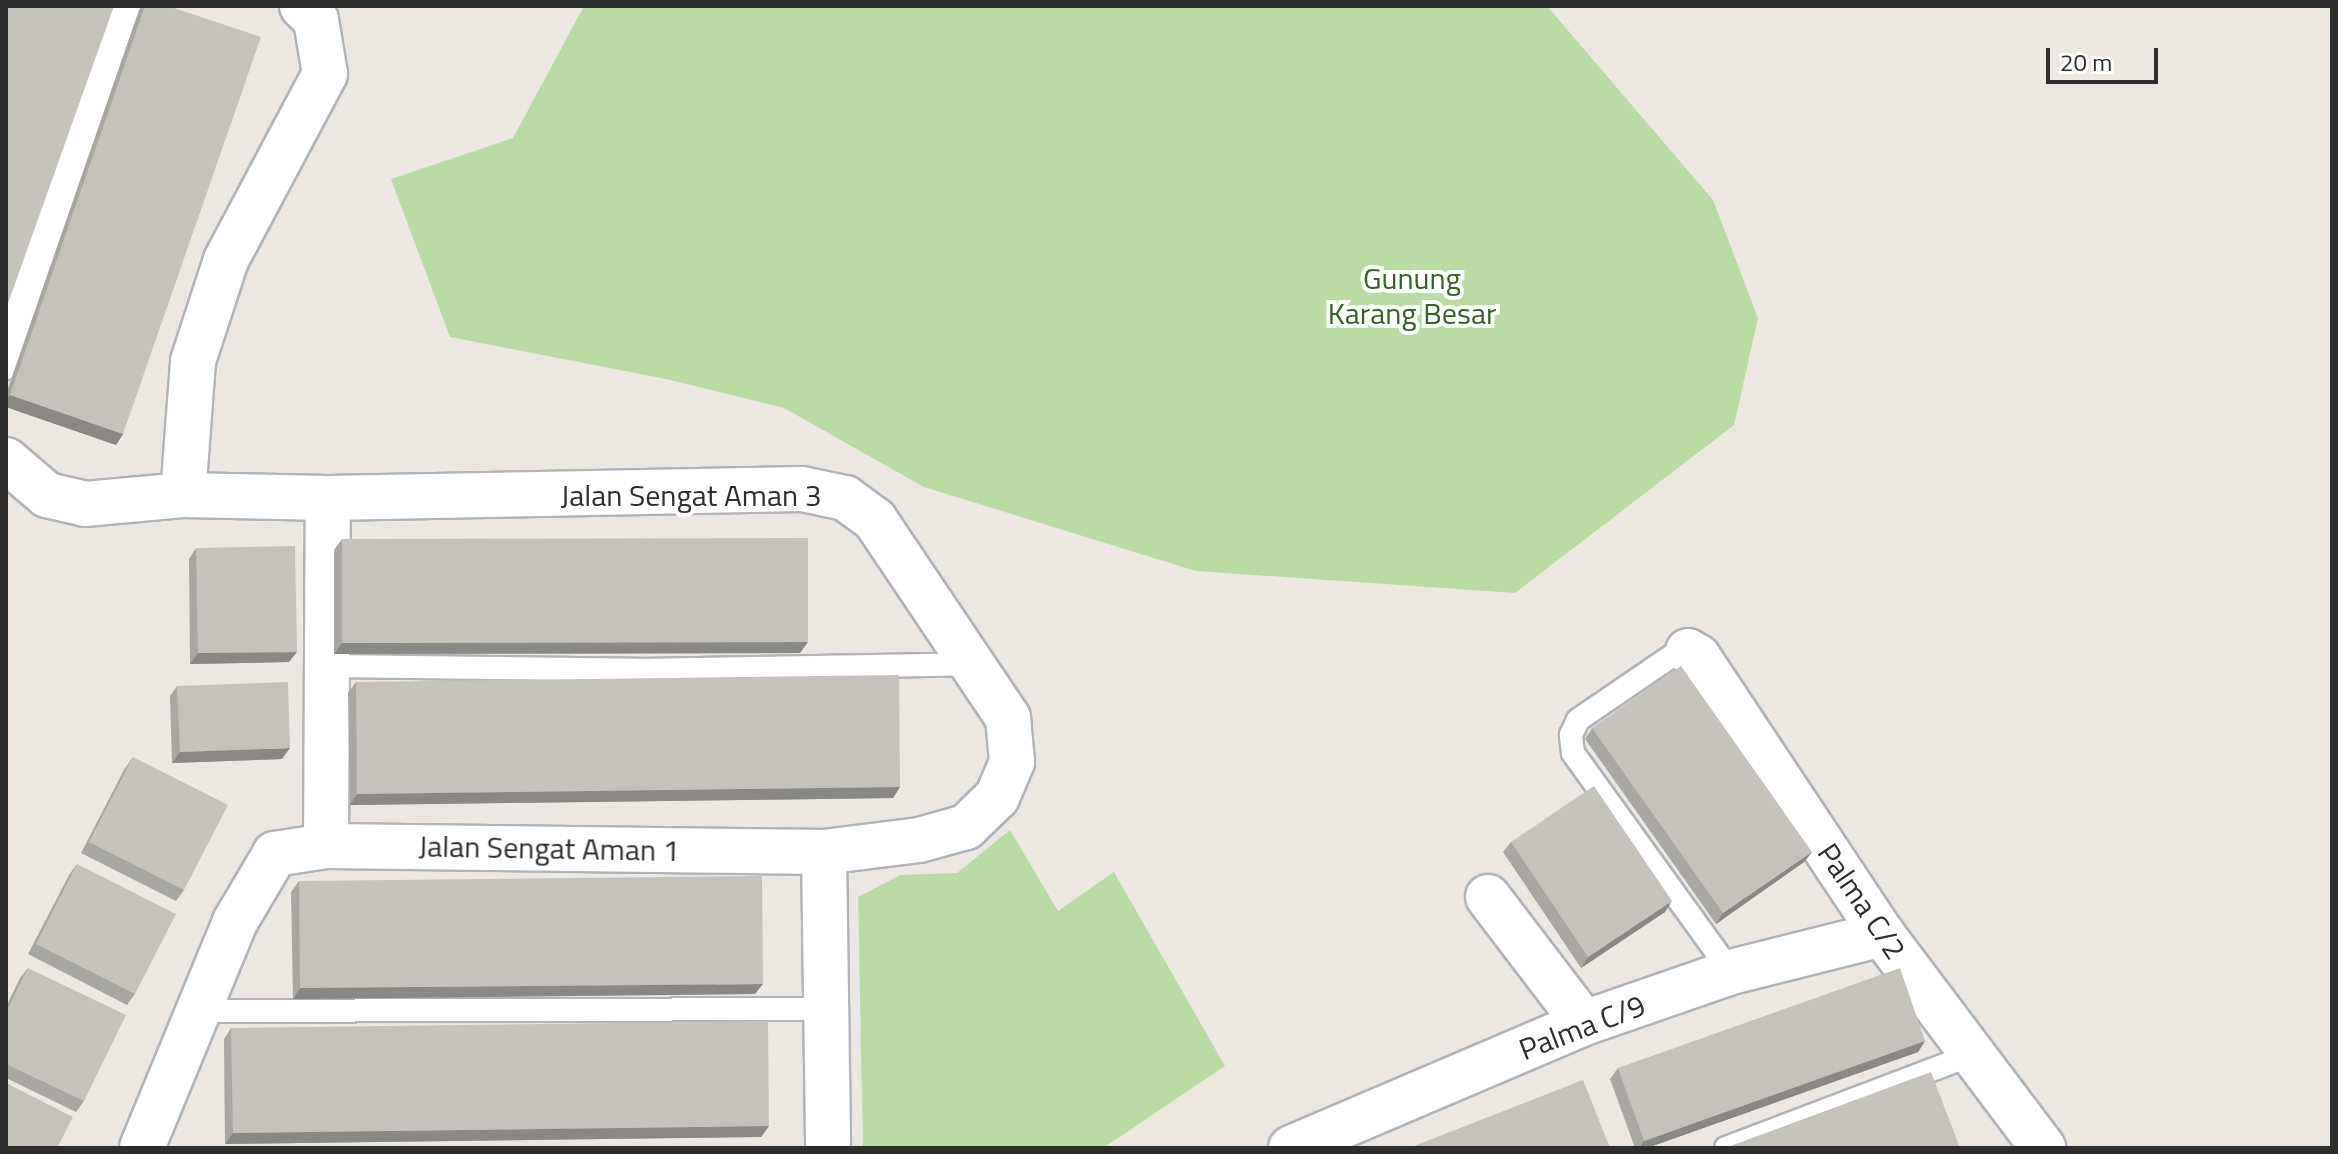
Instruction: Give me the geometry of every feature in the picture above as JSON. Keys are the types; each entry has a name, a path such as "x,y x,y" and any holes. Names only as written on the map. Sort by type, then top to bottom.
{"street":[{"path":"6,357 135,6"},
{"path":"183,495 193,361 226,260 325,74 316,20 302,6"},
{"name":"Jalan Sengat Aman 3","path":"6,460 47,495 85,504 183,495 328,498 802,489 845,498 875,520 1008,718 1012,762 997,797 966,827 919,840 824,852"},
{"path":"326,846 328,498"},
{"name":"Palma C/2","path":"1688,651 1698,657 1882,934 2043,1148"},
{"name":"Jalan Sengat Aman 1","path":"197,1011 235,922 275,854 326,846 824,852"},
{"path":"824,852 828,1148"},
{"path":"1488,897 1584,1023"},
{"name":"Palma C/9","path":"1291,1148 1584,1023 1731,972 1882,934"},
{"path":"142,1148 197,1011"}],"lane":[{"path":"1688,651 1679,651 1578,720 1571,735 1573,753 1731,972"},
{"path":"328,666 639,670 972,664"},
{"path":"197,1011 827,1009"},
{"path":"1726,1148 1971,1055"}],"green space":[{"name":"Gunung Karang Besar","path":"584,6 1547,6 1713,200 1758,318 1734,425 1515,593 1196,571 924,487 784,408 666,379 450,337 391,179 513,138"},
{"path":"1010,830 1058,911 1114,872 1225,1066 1103,1148 863,1148 858,897 900,875 957,873"}],"building":[{"path":"6,6 114,6 6,309"},
{"path":"145,6 168,6 261,37 123,434 10,395"},
{"path":"808,538 808,642 342,643 342,539"},
{"path":"295,546 297,652 198,653 196,548"},
{"path":"1681,666 1812,852 1723,913 1592,728"},
{"path":"899,675 900,787 357,794 356,682"},
{"path":"288,682 290,748 180,752 177,686"},
{"path":"133,757 228,805 184,890 89,842"},
{"path":"1594,786 1672,901 1588,957 1511,842"},
{"path":"77,864 176,914 135,994 36,944"},
{"path":"762,876 763,984 300,988 299,881"},
{"path":"28,968 126,1015 84,1101 6,1064 6,1012"},
{"path":"1900,968 1925,1041 1644,1141 1618,1068"},
{"path":"768,1021 769,1126 233,1133 231,1028"},
{"path":"1931,1072 1960,1148 1725,1148"},
{"path":"1583,1080 1610,1148 1409,1148"},
{"path":"6,1083 73,1117 57,1148 6,1148"}]}
